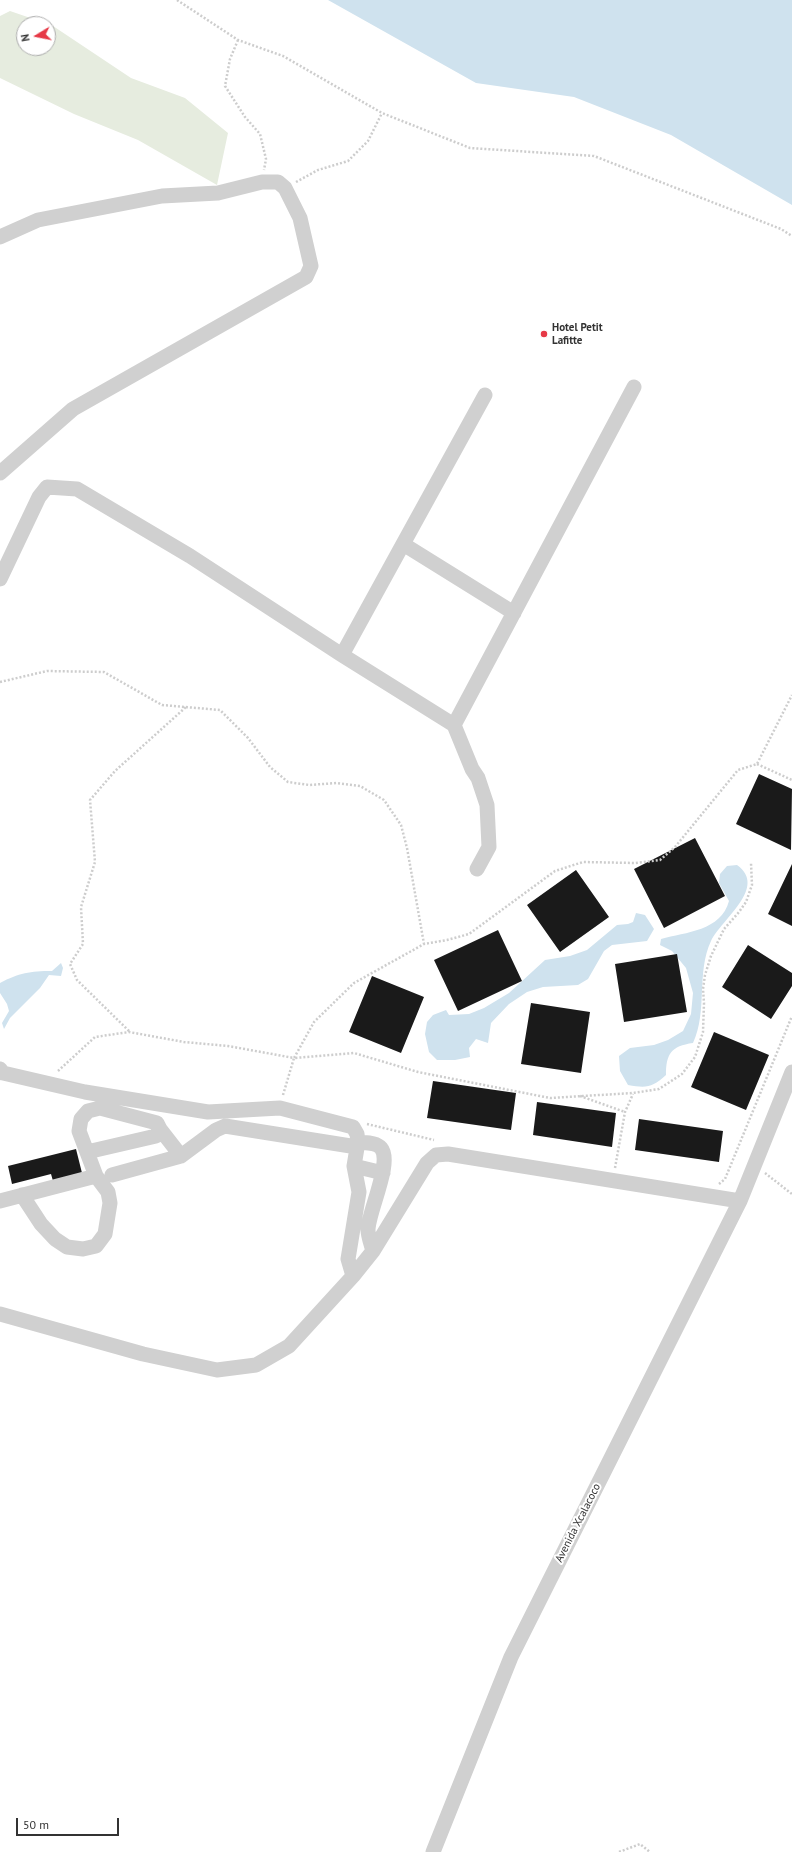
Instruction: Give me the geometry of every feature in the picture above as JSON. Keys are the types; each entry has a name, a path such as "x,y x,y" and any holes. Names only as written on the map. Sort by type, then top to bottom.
{"street":[{"path":"0,237 38,220 162,196 218,193 262,182 278,182 285,188 300,218 311,266 306,277 73,409 0,473"},
{"path":"454,725 634,387"},
{"path":"342,655 485,395"},
{"path":"0,579 38,497 47,487 77,489 190,556 342,655 454,725 488,805 488,847 477,869"},
{"path":"402,544 514,613"},
{"path":"0,1069 3,1073 85,1092 208,1112 280,1108 352,1127 357,1134 354,1166 359,1192 348,1259 353,1276"},
{"name":"Avenida Xcalacoco","path":"433,1852 511,1657 740,1201 792,1072"},
{"path":"22,1195 40,1224 55,1239 67,1247 83,1249 96,1246 105,1234 110,1203 108,1192 96,1176 87,1152 80,1131 80,1119 88,1111 100,1108 157,1123 181,1156"},
{"path":"112,1175 181,1156 216,1130 225,1126 357,1145 374,1144 381,1148 385,1156 383,1173 368,1230 372,1251"},
{"path":"87,1152 156,1136 160,1129"},
{"path":"0,1314 143,1354 217,1370 256,1364 289,1346 353,1276 372,1251 428,1163 436,1155 448,1154 740,1201"},
{"path":"354,1166 383,1173"},
{"path":"0,1201 96,1176"}],"path":[{"path":"177,0 238,40 283,56 382,113 470,148 594,156 781,229 792,236"},
{"path":"238,40 230,59 225,86 245,117 260,134 266,159 262,182"},
{"path":"285,188 318,170 348,161 368,141 382,113"},
{"path":"0,682 47,671 104,672 162,706 220,710 248,738 270,767 288,782 309,785 337,783 360,786 384,800 401,825 407,848 424,944"},
{"path":"757,764 792,695"},
{"path":"129,1032 77,980 70,964 83,944 81,907 95,862 90,800 115,771 186,707"},
{"path":"283,1096 294,1058 314,1022 354,983 424,944 468,934 555,871 583,862 635,863 660,860 675,847 738,770 757,764 792,780"},
{"path":"54,1074 95,1037 129,1032 184,1042 228,1046 294,1058 354,1053 418,1072 550,1098 633,1093 659,1089 682,1074 695,1057 702,1032 705,975 711,956 724,929 746,902 752,885 751,863"},
{"path":"718,1185 725,1179 792,1016"},
{"path":"615,1170 625,1112 633,1093"},
{"path":"580,1096 625,1112"},
{"path":"363,1123 438,1141"},
{"path":"754,1166 792,1194"},
{"path":"619,1852 640,1844 650,1852"}],"shaded area":[{"path":"10,11 25,16 16,16 16,56 56,56 56,28 131,78 185,98 228,133 217,185 138,140 74,114 0,78 0,16"}],"water":[{"path":"328,0 792,0 792,205 671,135 574,97 476,83"},
{"path":"737,865 745,874 748,883 740,903 711,941 704,966 700,1018 693,1043 680,1046 671,1052 667,1062 666,1075 653,1085 640,1087 628,1085 620,1071 619,1056 630,1048 654,1045 668,1040 683,1031 691,1014 693,993 686,968 672,951 660,945 661,939 701,929 719,919 725,911 729,901 719,883 720,874 727,866"},
{"path":"636,913 645,915 654,929 647,941 612,945 604,951 588,979 578,985 543,987 527,992 509,1004 491,1023 488,1043 476,1039 469,1048 470,1057 455,1060 437,1060 429,1052 425,1034 427,1022 433,1015 446,1010 449,1015 469,1014 484,1008 509,993 545,960 570,956 587,950 617,925 633,922"},
{"path":"61,963 63,968 61,976 49,975 40,988 10,1018 4,1029 2,1023 9,1011 7,1004 0,993 0,983 25,973 52,971"}],"building":[{"path":"759,774 792,789 791,850 736,824"},
{"path":"695,838 725,896 664,928 634,869"},
{"path":"792,864 792,926 768,914"},
{"path":"576,870 609,917 560,952 527,905"},
{"path":"498,930 522,981 458,1011 434,960"},
{"path":"748,945 792,973 792,986 771,1019 722,987"},
{"path":"677,954 687,1012 624,1022 615,964"},
{"path":"372,976 424,997 401,1053 349,1032"},
{"path":"531,1003 590,1012 581,1073 521,1064"},
{"path":"714,1032 769,1055 746,1110 691,1087"},
{"path":"433,1081 516,1093 511,1130 427,1118"},
{"path":"537,1102 616,1113 612,1147 533,1135"},
{"path":"639,1119 723,1131 719,1162 635,1150"},
{"path":"76,1149 82,1173 53,1181 51,1174 12,1184 8,1166"}],"place":[{"name":"Hotel Petit Lafitte","path":"544,334"}]}
